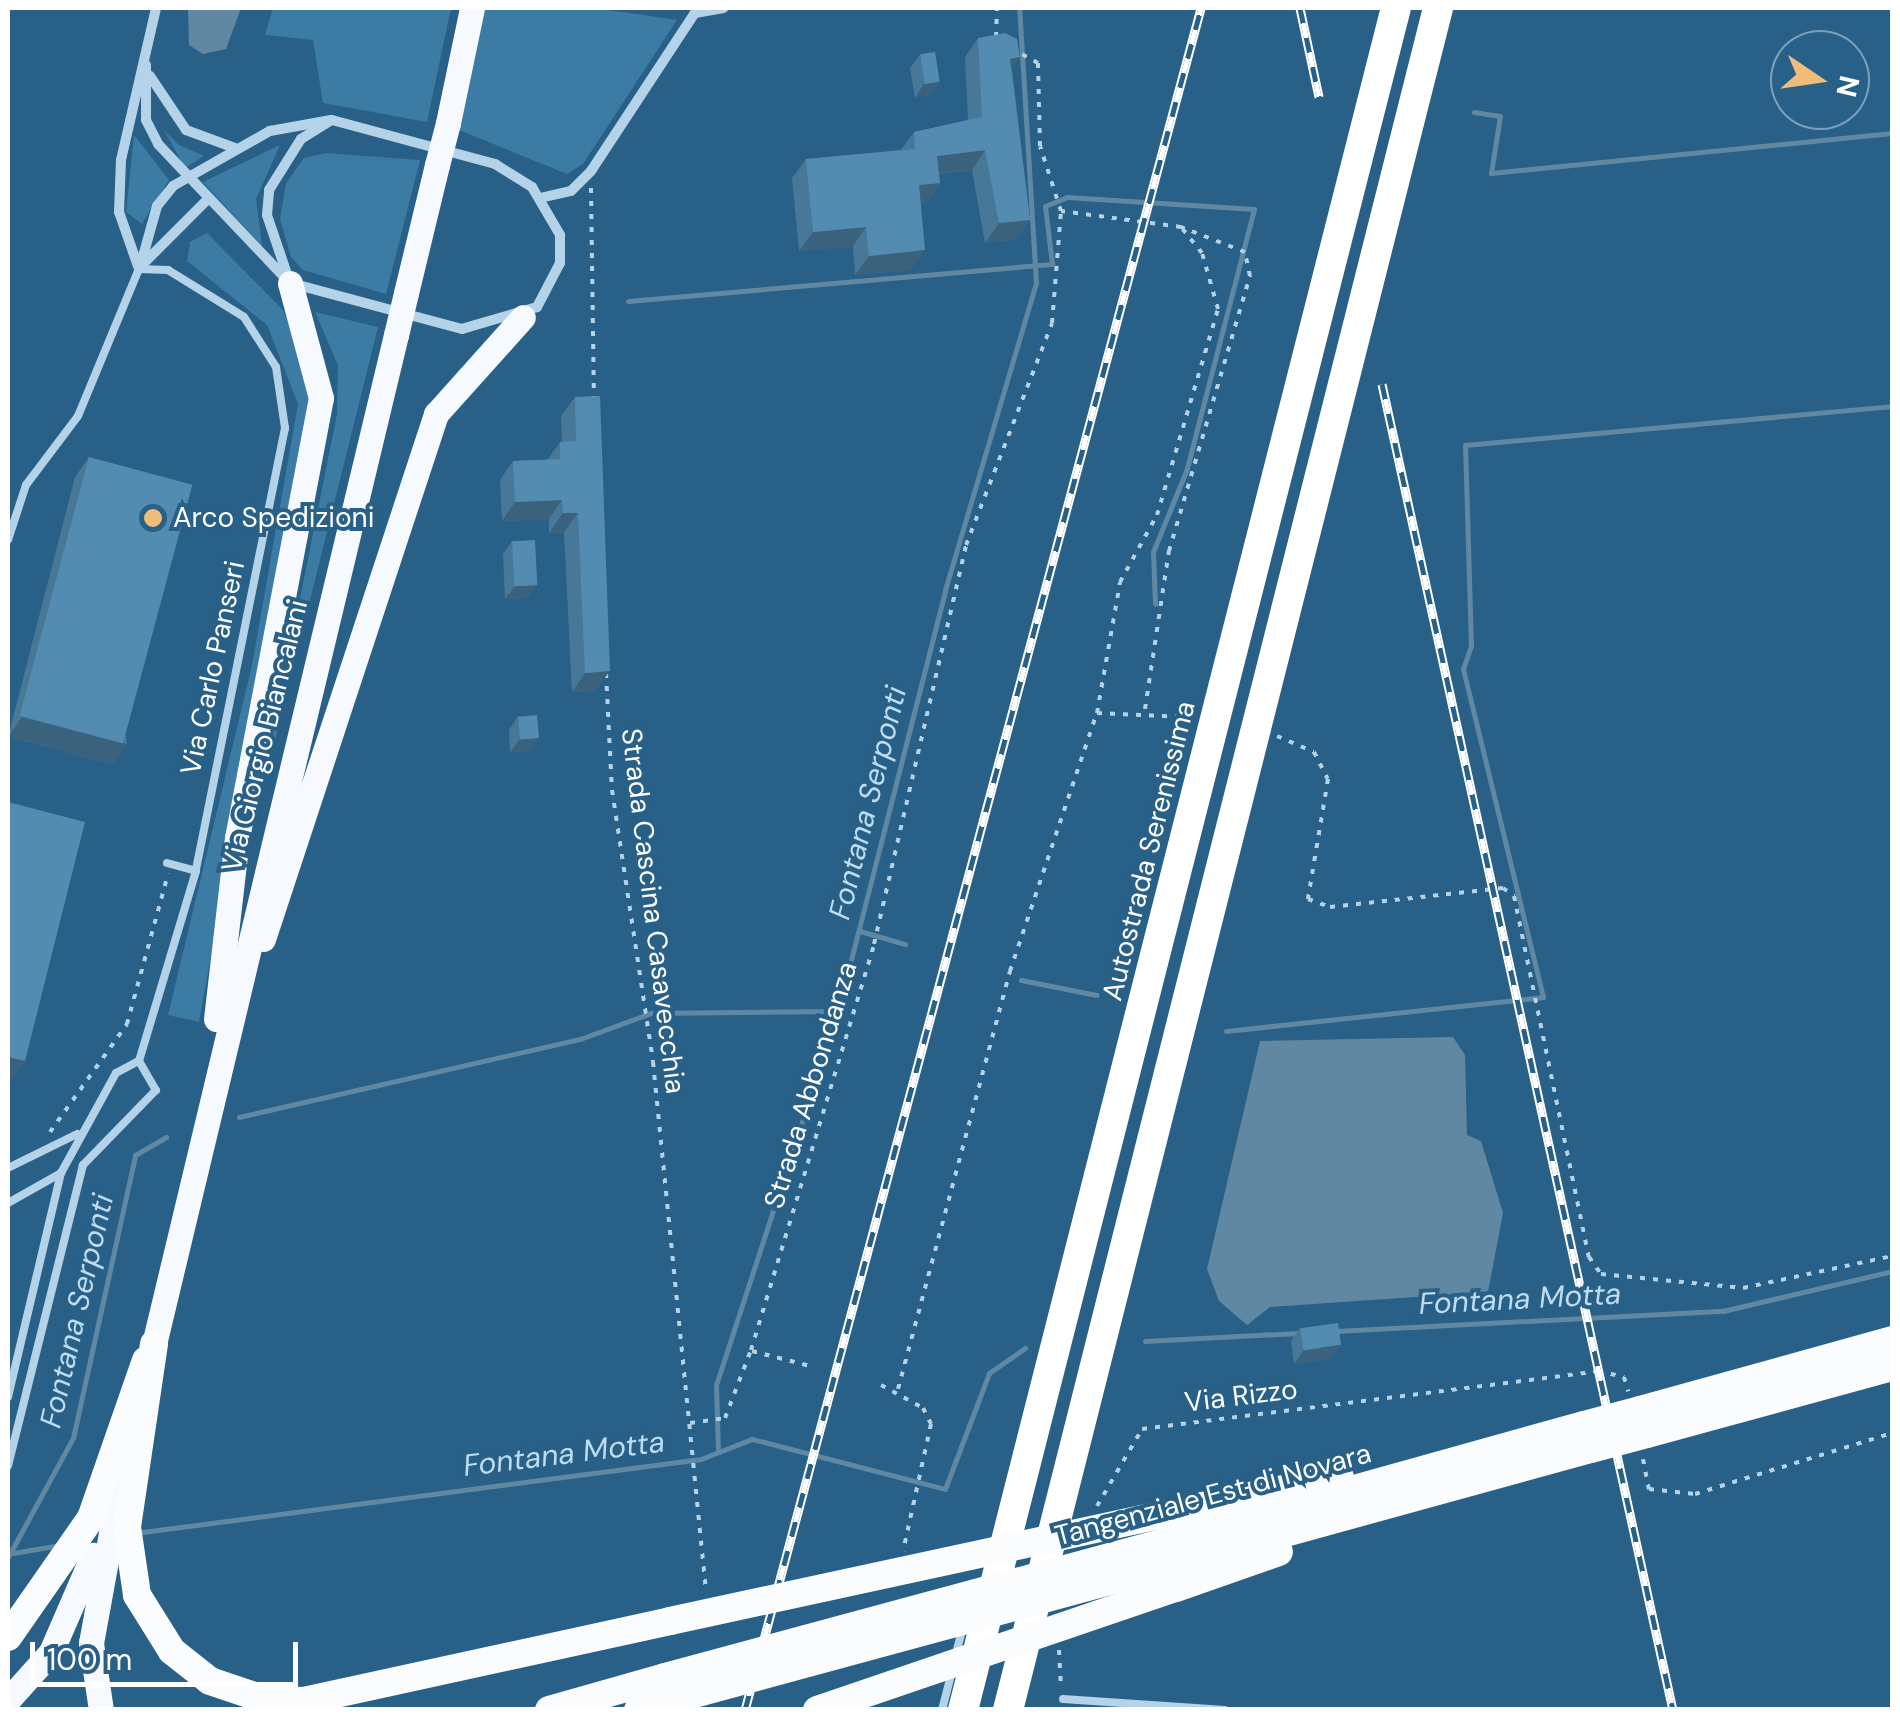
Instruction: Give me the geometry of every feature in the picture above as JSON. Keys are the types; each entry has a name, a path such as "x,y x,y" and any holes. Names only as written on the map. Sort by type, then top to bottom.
{"highway":[{"name":"Autostrada Serenissima","path":"963,1710 1396,8"},
{"path":"1008,1710 1438,8"},
{"name":"Tangenziale Est di Novara","path":"549,1710 655,1696 1588,1437 1892,1340"},
{"path":"8,1637 103,1538 154,1344"},
{"path":"154,1344 103,1538 145,1613 186,1665 240,1694 306,1700"},
{"name":"Tangenziale Est di Novara","path":"1638,1420 1892,1367"},
{"path":"262,1710 670,1622 1166,1553 1480,1468"},
{"path":"816,1710 1166,1553"}],"main road":[{"name":"Via Giorgio Biancalani","path":"8,1700 51,1652 103,1538 120,1480 448,123 472,8"},
{"path":"202,1145 237,838 322,398 290,283"},
{"path":"202,1145 402,499 436,414 523,317"},
{"name":"Via Giorgio Biancalani","path":"100,1710 90,1642 103,1538"}],"street":[{"path":"140,269 119,212 121,160 146,66 156,8"},
{"path":"540,198 571,191 591,171 696,10 724,8"},
{"path":"146,66 186,130 235,148"},
{"path":"140,269 157,206 184,179 235,148 294,122 332,120 495,164 540,198 560,235 560,263 552,288 523,317 462,329 290,283 184,179 146,120 146,66"},
{"path":"290,283 267,215 269,190 301,139 332,120"},
{"path":"140,269 179,219 205,202"}],"lane":[{"path":"8,540 26,485 78,416 140,269"},
{"name":"Via Carlo Panseri","path":"8,1466 82,1165 156,1090 139,1061 196,871 286,406 276,366 244,318 168,270 140,269"},
{"path":"169,864 196,871"},
{"path":"8,1397 61,1172 78,1134 103,1094 124,1065 139,1061"},
{"path":"8,1168 78,1134"},
{"path":"8,1203 61,1172"},
{"path":"983,1564 1035,1425"},
{"path":"942,1710 977,1581"},
{"path":"1063,1699 1225,1710"}],"path":[{"name":"Strada Abbondanza","path":"690,1423 722,1420 751,1350 874,944 966,545 1052,323 1060,208 1040,146 1038,63 994,36 997,8"},
{"path":"591,171 594,402"},
{"path":"1060,208 1181,227 1232,244 1245,252 1250,276 1170,552 1168,606 1145,663 1145,709"},
{"path":"898,1389 1010,971 1096,713 1120,582 1157,515 1218,309 1202,252 1181,227"},
{"name":"Strada Cascina Casavecchia","path":"606,654 641,1021 653,1062 690,1423"},
{"path":"1096,713 1145,709 1184,717"},
{"path":"1277,736 1314,752 1328,779 1305,872 1308,899 1330,907 1510,890 1600,1274 1744,1288 1892,1256"},
{"path":"36,1140 73,1110 127,1024 169,864"},
{"path":"751,1350 810,1366"},
{"name":"Via Rizzo","path":"1095,1514 1142,1429 1598,1371 1624,1377 1638,1420"},
{"path":"880,1385 898,1389 931,1424 916,1491"},
{"path":"1638,1420 1649,1488 1667,1497 1892,1433"},
{"path":"690,1423 704,1605"},
{"path":"1062,1640 1063,1699"}],"shaded area":[{"path":"188,8 241,8 226,49 203,54 189,45"},
{"path":"273,8 451,8 427,122 323,103 313,40 265,35"},
{"path":"484,8 595,8 677,20 583,164 567,174 459,130"},
{"path":"164,130 179,145 204,156 185,168"},
{"path":"134,135 169,180 142,224 126,212"},
{"path":"280,145 256,199 262,246 203,182"},
{"path":"326,153 420,160 386,294 303,270 291,257 280,219 286,183 304,158"},
{"path":"207,233 283,310 306,364 310,412 199,1022 168,1015 252,665 298,404 267,325 187,261 190,242"},
{"path":"315,312 378,327 258,809 337,414 338,365"},
{"path":"1453,1037 1465,1055 1467,1135 1481,1141 1503,1213 1488,1292 1270,1307 1247,1325 1219,1301 1207,1269 1260,1041"}],"building":[{"path":"1005,33 1017,39 1020,57 1010,59 1030,220 999,223 985,150 937,156 940,183 919,185 925,250 869,256 866,227 813,232 806,159 915,149 914,132 982,117 978,38"},
{"path":"935,52 940,82 925,84 920,54"},
{"path":"600,396 610,671 585,673 578,513 563,513 562,500 515,502 513,461 560,459 560,442 576,441 575,397"},
{"path":"89,457 192,485 123,744 20,716"},
{"path":"535,540 537,585 514,586 512,541"},
{"path":"537,715 539,738 520,740 518,717"},
{"path":"8,802 85,822 25,1061 8,1057"},
{"path":"1338,1323 1341,1345 1303,1350 1300,1328"}],"waterway":[{"name":"Fontana Serponti","path":"239,1117 580,1039 651,1013 838,1011 945,590 1036,283 1019,8"},
{"path":"1474,112 1500,116 1491,173 1892,133"},
{"path":"628,301 1052,264 1045,206 1067,197 1254,209 1186,471 1153,552 1155,604"},
{"path":"1226,1031 1543,997 1463,669 1471,646 1465,445 1892,406"},
{"path":"860,931 905,944"},
{"path":"1021,980 1097,995"},
{"path":"718,1452 716,1385 838,1011"},
{"name":"Fontana Serponti","path":"8,1557 73,1438 135,1155 166,1137"},
{"name":"Fontana Motta","path":"1336,1331 1723,1311 1892,1271"},
{"name":"Fontana Motta","path":"1145,1341 1300,1333"},
{"name":"Fontana Motta","path":"135,1533 701,1459 752,1439 945,1489 989,1373 1025,1348"},
{"name":"Fontana Motta","path":"13,1553 60,1545"}],"railway":[{"path":"745,1710 1201,8"},
{"path":"1300,8 1319,97"},
{"path":"1382,384 1673,1710"}],"place":[{"name":"Arco Spedizioni","path":"153,518"}]}
